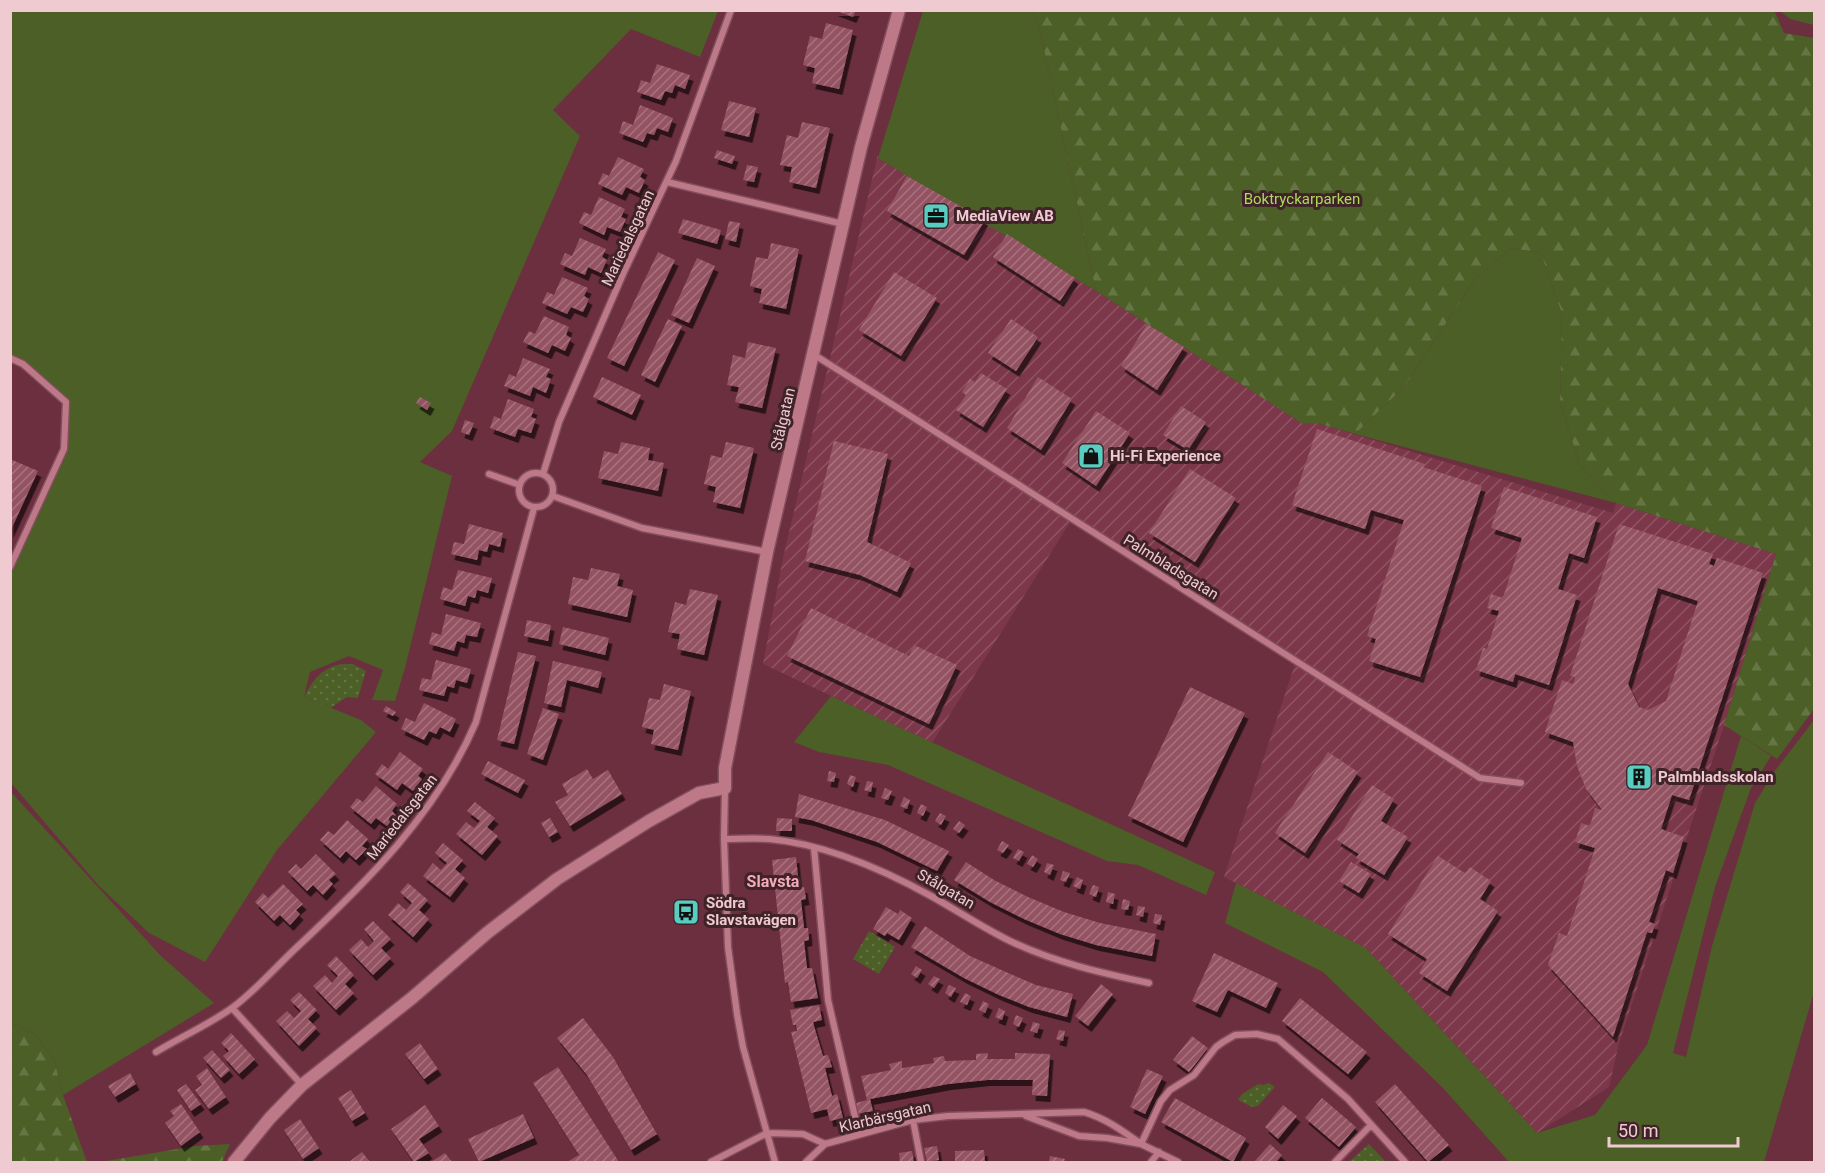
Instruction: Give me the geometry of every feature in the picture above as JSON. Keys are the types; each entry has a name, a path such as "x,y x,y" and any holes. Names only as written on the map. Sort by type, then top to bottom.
{"street":[{"name":"Mariedalsgatan","path":"543,474 558,422 623,274 667,182 708,77 731,10"},
{"name":"Stålgatan","path":"776,1162 743,1047 728,947 724,839 725,768 767,552 861,147 899,10"},
{"path":"667,182 844,224"},
{"name":"Palmbladsgatan","path":"813,354 1480,778 1521,783"},
{"path":"10,358 23,364 66,402 64,450 10,567"},
{"path":"489,474 520,485"},
{"path":"543,474 552,482 553,496 548,504 534,508 522,501 520,485 526,476 543,474"},
{"path":"553,496 642,528 767,552"},
{"name":"Mariedalsgatan","path":"156,1052 232,1008 341,906 378,868 434,799 454,768 479,712 534,508"},
{"path":"234,1162 270,1118 302,1085 412,998 487,933 557,879 699,793 725,788"},
{"name":"Stålgatan","path":"724,839 770,839 851,858 895,877 992,932 1054,959 1105,974 1149,983"},
{"path":"814,848 828,1000 859,1134"},
{"path":"232,1008 302,1085"},
{"path":"1141,1144 1161,1101 1170,1090 1194,1075 1216,1047 1235,1035 1257,1034 1278,1039 1348,1099 1405,1162"},
{"name":"Klarbärsgatan","path":"806,1162 825,1144 913,1120 948,1116 1055,1112 1084,1112 1096,1116 1141,1144 1178,1162"},
{"name":"Klarbärsgatan","path":"1022,1115 1079,1136 1141,1144"},
{"path":"913,1120 921,1162"},
{"path":"1335,1162 1371,1125"},
{"path":"711,1162 767,1133"},
{"name":"Klarbärsgatan","path":"767,1133 803,1134 825,1144"},
{"path":"1151,1162 1159,1152"}],"shaded area":[{"path":"878,154 878,158 1007,234 1303,424 1317,423 1613,513 1616,503 1776,554 1724,725 1619,1043 1609,1087 1537,1133 1366,948 1224,877 1296,661 1072,519 932,743 763,664 783,558"}],"green space":[{"name":"Boktryckarparken","path":"1774,10 1784,33 1814,38 1814,709 1777,759 1724,725 1776,554 1616,503 1580,465 1560,403 1562,314 1541,253 1511,248 1475,279 1404,387 1355,434 1317,423 1303,424 1096,291 1038,22 1032,11"},
{"path":"11,11 718,11 700,57 631,29 553,110 580,136 452,431 420,462 452,476 395,701 372,700 383,670 349,656 310,672 304,697 361,720 376,732 277,850 205,962 149,933 99,886 11,783 11,567 64,450 66,402 23,364 11,358"},
{"path":"923,11 1032,11 1038,22 1096,291 878,158"},
{"path":"1780,11 1814,11 1814,25 1790,19"},
{"path":"1511,248 1541,253 1562,314 1560,403 1580,465 1616,503 1355,434 1404,387 1475,279"},
{"path":"353,664 366,671 358,698 347,697 330,708 304,697 318,676 328,668"},
{"path":"831,696 1215,872 1206,895 1138,865 1107,861 888,765 819,752 794,742"},
{"path":"1814,720 1814,992 1764,1162 1509,1162 1443,1088 1323,972 1225,923 1236,883 1366,948 1537,1133 1595,1115 1647,1045 1741,736 1771,756 1751,788 1715,887 1673,1053 1686,1057 1712,946 1755,803 1774,772"},
{"path":"11,792 161,956 214,1003 63,1095 54,1059 33,1033 11,1023"},
{"path":"869,931 895,947 879,974 853,959"},
{"path":"11,1023 33,1033 54,1059 63,1095 87,1162 11,1162"},
{"path":"1269,1083 1275,1087 1258,1106 1252,1107 1238,1100 1242,1094 1258,1084"},
{"path":"230,1144 222,1162 100,1162 195,1146"},
{"path":"1369,1144 1386,1162 1349,1162 1351,1160"}],"building":[{"path":"834,10 856,10 853,17"},
{"path":"826,23 853,30 839,89 812,83 815,68 803,65 810,36 822,39"},
{"path":"657,64 690,75 685,89 675,85 672,93 665,91 661,100 637,92 641,80 650,83"},
{"path":"729,101 756,108 749,137 721,130"},
{"path":"640,105 673,118 668,132 657,128 654,135 647,133 643,142 619,133 623,121 633,125"},
{"path":"802,122 830,128 816,188 789,182 792,167 780,165 787,135 798,138"},
{"path":"717,150 735,156 732,164 714,158"},
{"path":"618,157 644,169 640,177 645,180 639,193 626,187 622,195 598,184 603,173 609,176"},
{"path":"747,165 758,167 754,182 743,180"},
{"name":"MediaView AB","path":"907,176 985,220 964,255 887,211"},
{"path":"599,197 625,209 621,217 626,219 620,232 607,227 604,235 579,223 584,212 591,215"},
{"path":"683,219 721,230 717,244 678,233"},
{"path":"729,221 740,223 736,242 725,239"},
{"path":"1007,234 1075,278 1060,301 993,257"},
{"path":"580,238 606,249 602,257 607,260 601,273 588,267 585,275 560,264 565,253 572,256"},
{"path":"771,243 799,249 786,309 759,303 762,289 750,286 756,257 768,259"},
{"path":"658,252 675,260 624,366 607,358"},
{"path":"697,258 715,266 689,323 671,315"},
{"path":"894,272 937,298 901,356 859,330"},
{"path":"562,277 588,288 584,296 589,299 583,312 571,307 567,314 542,303 547,292 554,295"},
{"path":"544,316 569,327 566,335 571,338 565,351 552,345 548,353 523,342 529,331 535,334"},
{"path":"668,319 682,326 655,382 641,375"},
{"path":"1011,319 1038,337 1016,371 988,353"},
{"path":"1147,324 1184,347 1157,390 1121,366"},
{"path":"748,342 776,348 762,408 735,402 739,387 727,385 733,355 745,358"},
{"path":"523,358 550,369 546,377 551,379 546,393 533,387 530,396 504,386 509,374 516,377"},
{"path":"981,373 1007,389 983,427 956,410 966,395 962,392 970,379 975,382"},
{"path":"602,377 641,395 632,415 593,397"},
{"path":"1038,377 1072,399 1041,450 1007,428"},
{"path":"420,397 431,403 427,410 416,403"},
{"path":"508,399 534,409 531,417 536,419 531,433 518,429 515,437 490,428 494,416 501,419"},
{"path":"1181,406 1206,422 1188,450 1163,435"},
{"path":"1096,411 1130,433 1096,486 1062,463"},
{"path":"465,420 474,423 469,435 461,432"},
{"path":"1317,429 1425,464 1423,467 1482,486 1420,677 1369,661 1376,639 1367,636 1404,520 1371,510 1365,529 1292,505"},
{"path":"834,441 888,454 867,542 911,563 897,592 860,575 805,561"},
{"path":"621,442 650,448 648,460 664,463 658,491 598,478 604,451 618,454"},
{"path":"726,442 754,448 740,508 713,502 716,487 704,484 711,455 722,458"},
{"path":"10,459 38,471 10,532"},
{"path":"1190,469 1236,498 1195,562 1149,533"},
{"path":"1504,487 1597,517 1584,558 1569,553 1558,589 1577,595 1549,685 1515,674 1513,682 1476,670 1483,648 1487,649 1499,611 1487,608 1491,594 1503,598 1522,538 1491,528"},
{"path":"469,524 503,533 500,547 489,544 487,552 479,550 477,560 451,554 454,542 464,544"},
{"name":"Palmbladsskolan","path":"1619,524 1713,554 1709,564 1714,566 1717,558 1763,573 1689,800 1672,795 1661,829 1684,837 1673,873 1666,870 1649,922 1655,924 1652,933 1647,932 1613,1037 1548,965 1559,933 1567,936 1595,848 1575,842 1581,823 1590,826 1595,808 1602,810 1586,789 1577,766 1573,742 1545,732 1562,680 1573,684 1575,677 1570,676","holes":["1658,588 1698,601 1666,701 1648,710 1639,707 1628,684"]},
{"path":"591,568 620,574 617,586 633,590 627,617 568,604 573,577 588,580"},
{"path":"458,570 492,578 488,593 477,590 475,598 468,596 465,606 440,599 443,587 452,590"},
{"path":"690,589 718,595 704,655 677,649 680,634 668,632 675,602 686,605"},
{"path":"811,608 909,656 914,645 957,665 929,724 787,656"},
{"path":"446,614 481,623 477,637 466,635 464,643 457,641 454,651 429,644 432,632 441,635"},
{"path":"527,620 551,625 548,641 524,636"},
{"path":"563,627 609,638 605,655 559,644"},
{"path":"518,652 536,656 514,744 497,740"},
{"path":"436,660 471,669 467,683 456,680 454,688 447,686 444,696 419,690 422,678 431,680"},
{"path":"553,661 602,672 598,688 567,680 561,707 544,703"},
{"path":"664,684 691,691 678,750 651,744 654,730 642,727 649,698 660,700"},
{"path":"1190,687 1245,713 1183,842 1128,816"},
{"path":"424,703 456,719 450,732 440,727 436,734 429,731 424,740 401,729 406,718 415,722"},
{"path":"386,706 396,712 393,716 383,711"},
{"path":"543,708 559,714 543,760 527,754"},
{"path":"400,752 423,769 418,776 422,779 413,791 402,783 397,790 375,774 382,764 388,769"},
{"path":"1328,752 1358,772 1305,853 1275,833"},
{"path":"488,761 525,780 518,793 481,774"},
{"path":"587,769 593,779 608,770 622,794 570,826 555,802 568,795 562,784"},
{"path":"829,771 836,773 834,782 827,781"},
{"path":"850,775 856,777 853,787 847,784"},
{"path":"867,781 873,782 871,792 864,790"},
{"path":"1372,785 1394,799 1381,821 1408,837 1384,875 1356,858 1359,854 1337,840"},
{"path":"376,786 397,804 392,811 396,815 387,826 376,818 371,824 350,807 357,798 363,802"},
{"path":"885,788 892,791 888,800 881,798"},
{"path":"799,794 885,820 949,851 937,871 877,842 795,817"},
{"path":"904,797 910,800 907,809 900,806"},
{"path":"475,802 495,818 487,827 498,836 482,855 456,834 466,822 474,828 480,821 467,811"},
{"path":"921,804 927,807 923,816 917,813"},
{"path":"940,813 946,816 941,825 935,821"},
{"path":"550,818 558,832 549,837 541,823"},
{"path":"777,818 792,819 792,831 776,831"},
{"path":"347,820 368,839 362,846 367,849 356,860 346,851 340,858 320,840 328,831 334,835"},
{"path":"959,821 965,825 959,833 953,829"},
{"path":"1002,841 1009,845 1003,853 997,850"},
{"path":"443,843 463,860 455,869 465,878 450,897 423,876 433,863 441,870 447,863 435,853"},
{"path":"1018,849 1024,852 1019,861 1013,858"},
{"path":"316,854 336,874 329,880 333,884 323,895 313,885 307,891 288,872 296,864 301,869"},
{"path":"1032,855 1038,859 1033,867 1027,864"},
{"path":"1438,856 1465,873 1470,867 1491,881 1480,899 1498,911 1447,991 1419,973 1427,959 1388,934"},
{"path":"796,857 799,887 804,887 806,899 801,900 804,928 808,928 809,940 804,941 807,968 812,968 818,998 791,1002 788,982 785,983 772,860"},
{"path":"966,862 994,880 1064,912 1100,923 1156,934 1152,956 1096,945 1060,934 990,902 954,880"},
{"path":"1351,862 1371,874 1359,893 1339,881"},
{"path":"1047,863 1054,865 1050,875 1044,872"},
{"path":"1063,871 1070,873 1066,882 1060,880"},
{"path":"1077,877 1083,880 1080,889 1073,886"},
{"path":"408,883 428,900 419,910 429,919 413,937 388,915 398,903 406,910 412,903 400,892"},
{"path":"283,884 303,904 296,910 300,914 290,925 280,915 274,921 255,902 263,893 268,898"},
{"path":"1093,885 1099,887 1096,897 1089,894"},
{"path":"1108,892 1115,894 1113,904 1106,902"},
{"path":"1123,899 1130,901 1128,910 1121,909"},
{"path":"1138,906 1145,907 1143,917 1136,915"},
{"path":"886,907 898,914 900,910 912,918 899,940 873,929"},
{"path":"1155,914 1162,915 1160,925 1153,923"},
{"path":"373,921 391,939 381,948 391,958 373,975 349,950 361,939 368,947 374,941 364,929"},
{"path":"925,926 970,956 1036,985 1073,994 1067,1017 1029,1007 999,995 964,978 911,947"},
{"path":"1214,953 1278,983 1266,1008 1228,990 1217,1012 1192,1001"},
{"path":"336,956 354,975 345,984 354,993 336,1010 313,986 325,975 332,983 338,976 327,965"},
{"path":"916,966 922,970 917,978 911,974"},
{"path":"934,976 940,979 934,988 928,984"},
{"path":"1101,984 1113,994 1088,1026 1075,1016"},
{"path":"949,985 956,988 951,997 945,993"},
{"path":"299,992 317,1010 308,1019 317,1028 299,1046 276,1021 287,1011 294,1018 301,1011 290,1000"},
{"path":"965,993 971,996 967,1005 960,1002"},
{"path":"1300,998 1367,1052 1348,1074 1282,1021"},
{"path":"983,1001 989,1004 985,1013 979,1010"},
{"path":"819,1005 822,1020 813,1022 823,1056 828,1055 832,1067 825,1068 832,1096 837,1094 843,1118 830,1121 827,1109 811,1113 791,1032 797,1031 796,1025 793,1025 790,1010"},
{"path":"999,1008 1005,1011 1002,1020 995,1017"},
{"path":"1016,1015 1023,1018 1019,1027 1013,1024"},
{"path":"583,1018 613,1057 657,1134 631,1150 587,1075 557,1038"},
{"path":"1033,1022 1040,1024 1037,1033 1030,1031"},
{"path":"1059,1030 1065,1031 1063,1041 1056,1039"},
{"path":"231,1033 255,1059 239,1074 223,1056 229,1051 221,1043"},
{"path":"1192,1036 1208,1048 1189,1072 1173,1060"},
{"path":"420,1043 438,1069 424,1079 405,1054"},
{"path":"212,1050 230,1070 221,1078 203,1058"},
{"path":"988,1053 987,1059 1015,1059 1015,1053 1050,1054 1047,1096 1032,1095 1033,1080 987,1080 948,1084 870,1099 873,1111 858,1114 856,1103 867,1100 861,1076 891,1070 889,1064 902,1061 902,1068 934,1063 933,1058 944,1056 945,1061 976,1060 976,1054"},
{"path":"558,1067 619,1162 567,1162 579,1155 533,1083"},
{"path":"207,1068 226,1097 209,1109 195,1090 202,1085 196,1076"},
{"path":"1147,1069 1163,1076 1145,1114 1130,1107"},
{"path":"130,1073 136,1084 115,1097 108,1086"},
{"path":"186,1084 201,1104 191,1111 177,1090"},
{"path":"1395,1084 1449,1145 1428,1162 1375,1102"},
{"path":"351,1090 365,1113 352,1121 338,1098"},
{"path":"1175,1098 1246,1138 1233,1162 1161,1122"},
{"path":"1322,1098 1356,1127 1339,1147 1305,1118"},
{"path":"181,1104 200,1132 181,1146 165,1123 174,1116 170,1111"},
{"path":"425,1105 439,1126 419,1139 429,1153 414,1162 391,1129"},
{"path":"1283,1105 1297,1116 1278,1139 1265,1127"},
{"path":"523,1114 534,1138 479,1162 468,1139"},
{"path":"300,1119 319,1148 303,1159 284,1130"},
{"path":"1270,1144 1282,1155 1276,1162 1254,1162"},
{"path":"937,1146 939,1160 927,1162 924,1148"},
{"path":"984,1150 985,1162 955,1162 955,1151"},
{"path":"912,1151 914,1162 900,1162 899,1153"},
{"path":"362,1152 370,1162 349,1162"},
{"path":"445,1153 452,1162 431,1162"},
{"path":"1050,1156 1065,1159 1064,1162 1049,1162"}],"place":[{"name":"MediaView AB","path":"936,216"},
{"name":"Hi-Fi Experience","path":"1091,456"},
{"name":"Palmbladsskolan","path":"1639,777"},
{"name":"Södra Slavstavägen","path":"686,912"}],"district":[{"name":"Slavsta","path":"773,881"}]}
